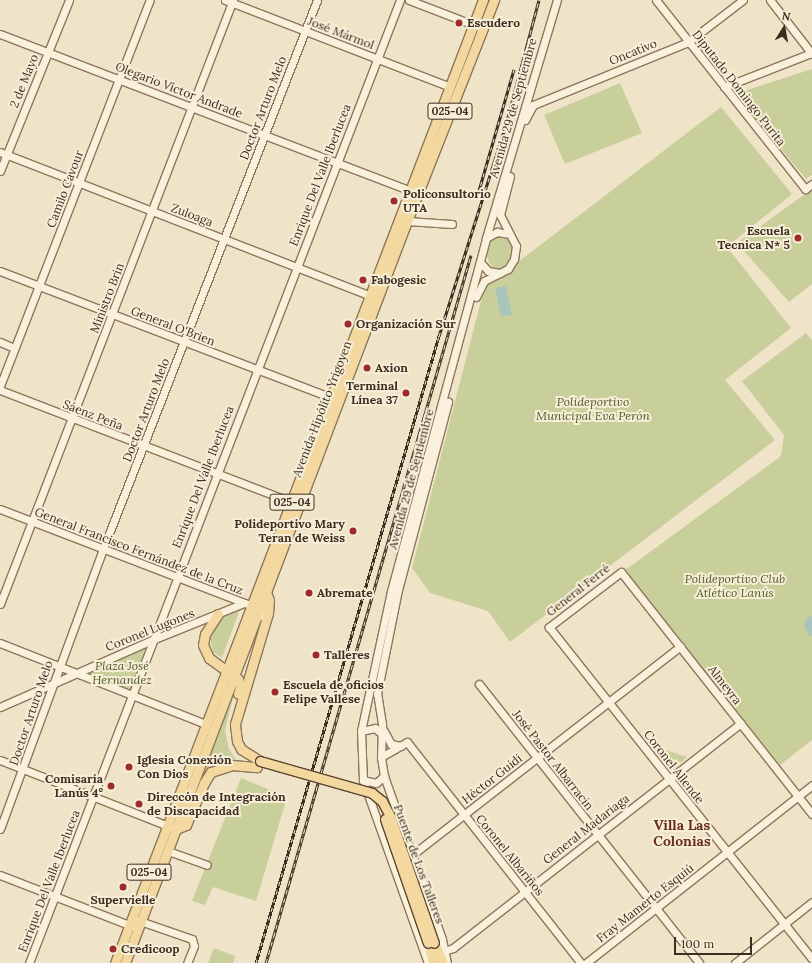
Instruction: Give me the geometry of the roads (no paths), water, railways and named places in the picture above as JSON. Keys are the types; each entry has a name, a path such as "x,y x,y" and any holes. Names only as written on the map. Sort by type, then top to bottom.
{"main road":[{"name":"Avenida Hipólito Yrigoyen","path":"373,297 407,220 414,192 450,87 483,0"},
{"name":"Avenida Hipólito Yrigoyen","path":"115,963 206,724 266,592 373,297 414,192 494,0"},
{"name":"Avenida Hipólito Yrigoyen","path":"125,963 176,829 228,676 247,604 335,399"},
{"name":"Puente de Los Talleres","path":"258,767 243,757 230,737 232,714 266,619 269,600 266,592"},
{"path":"218,614 203,640 209,658 242,687"},
{"name":"Puente de Los Talleres","path":"242,687 235,733 237,741 248,755 260,761 372,793 385,805 431,943 433,963"},
{"name":"Puente de Los Talleres","path":"176,829 186,825 204,783 212,772 232,765 258,767 364,797 376,803 384,817 431,943 443,963"}],"street":[{"name":"2 de Mayo","path":"0,171 3,154 69,0"},
{"name":"Camilo Cavour","path":"0,386 150,0"},
{"name":"José Mármol","path":"225,0 450,87"},
{"name":"Doctor Arturo Melo","path":"0,829 23,769 59,666 317,0"},
{"name":"Enrique Del Valle Iberlucea","path":"29,963 176,577 400,0"},
{"path":"409,0 482,28"},
{"name":"Avenida 29 de Septiembre","path":"428,963 363,780 361,731 387,606 486,238 557,0"},
{"name":"Diputado Domingo Purita","path":"656,0 805,189 812,184"},
{"name":"Oncativo","path":"533,105 688,42 743,0"},
{"path":"724,87 812,54 770,0"},
{"name":"Ministro Brin","path":"0,604 113,314 191,107 233,2"},
{"name":"Olegario Víctor Andrade","path":"0,34 414,192"},
{"path":"528,96 533,105"},
{"name":"Avenida 29 de Septiembre","path":"447,963 412,855 384,776 381,757 383,732 377,685 398,590 477,292 484,281 512,265 516,248 500,215 501,205 526,118 533,105"},
{"name":"Zuloaga","path":"3,154 373,297"},
{"path":"407,220 452,224"},
{"path":"486,238 497,232 509,234"},
{"path":"480,262 488,271 500,273"},
{"name":"General O'Brien","path":"0,271 335,399"},
{"path":"0,342 14,348"},
{"name":"Sáenz Peña","path":"0,390 72,419 292,502"},
{"name":"General Francisco Fernández de la Cruz","path":"0,509 247,604 266,619"},
{"name":"General Ferré","path":"550,627 620,572"},
{"name":"Almeyra","path":"620,572 812,814"},
{"name":"Coronel Lugones","path":"0,708 52,686 77,672 152,640 247,604"},
{"name":"Coronel Allende","path":"550,627 812,959"},
{"path":"0,643 206,724"},
{"name":"Héctor Guidi","path":"412,855 680,646"},
{"name":"José Pastor Albarracín","path":"479,684 699,963"},
{"name":"General Madariaga","path":"444,950 453,948 741,723"},
{"path":"361,731 375,728 383,732 391,744 404,744"},
{"path":"381,757 404,744"},
{"name":"Coronel Albariños","path":"404,744 464,815 581,963"},
{"path":"0,760 176,829"},
{"path":"363,780 373,784 384,776"},
{"name":"Fray Mamerto Esquiú","path":"586,963 728,853 812,785"},
{"path":"168,851 207,865"},
{"path":"0,875 54,897 140,925 192,939 194,946 187,963"},
{"path":"735,963 812,902"}],"water":[{"path":"506,286 512,315 501,316 495,288"},
{"path":"812,616 812,636 810,636 804,627 807,618"}],"railway":[{"path":"256,963 439,336 507,121 539,0"},
{"path":"478,194 514,69"},
{"path":"266,963 471,255"}],"place":[{"name":"Escudero","path":"459,23"},
{"name":"Policonsultorio UTA","path":"394,201"},
{"name":"Escuela Tecnica N* 5","path":"798,238"},
{"name":"Fabogesic","path":"363,280"},
{"name":"Organización Sur","path":"348,324"},
{"name":"Axion","path":"367,368"},
{"name":"Terminal Línea 37","path":"406,393"},
{"name":"Polideportivo Mary Teran de Weiss","path":"353,531"},
{"name":"Abremate","path":"309,593"},
{"name":"Talleres","path":"316,655"},
{"name":"Escuela de oficios Felipe Vallese","path":"275,692"},
{"name":"Iglesia Conexión Con Dios","path":"129,767"},
{"name":"Comisaría Lanús 4°","path":"111,786"},
{"name":"Direccón de Integración de Discapacidad","path":"139,804"},
{"name":"Supervielle","path":"123,887"},
{"name":"Credicoop","path":"113,949"}],"district":[{"name":"Villa Las Colonias","path":"682,834"}],"park label":[{"name":"Polideportivo Municipal Eva Perón","path":"593,409"},
{"name":"Polideportivo Club Atlético Lanús","path":"735,586"},
{"name":"Plaza José Hernandez","path":"122,673"}]}
